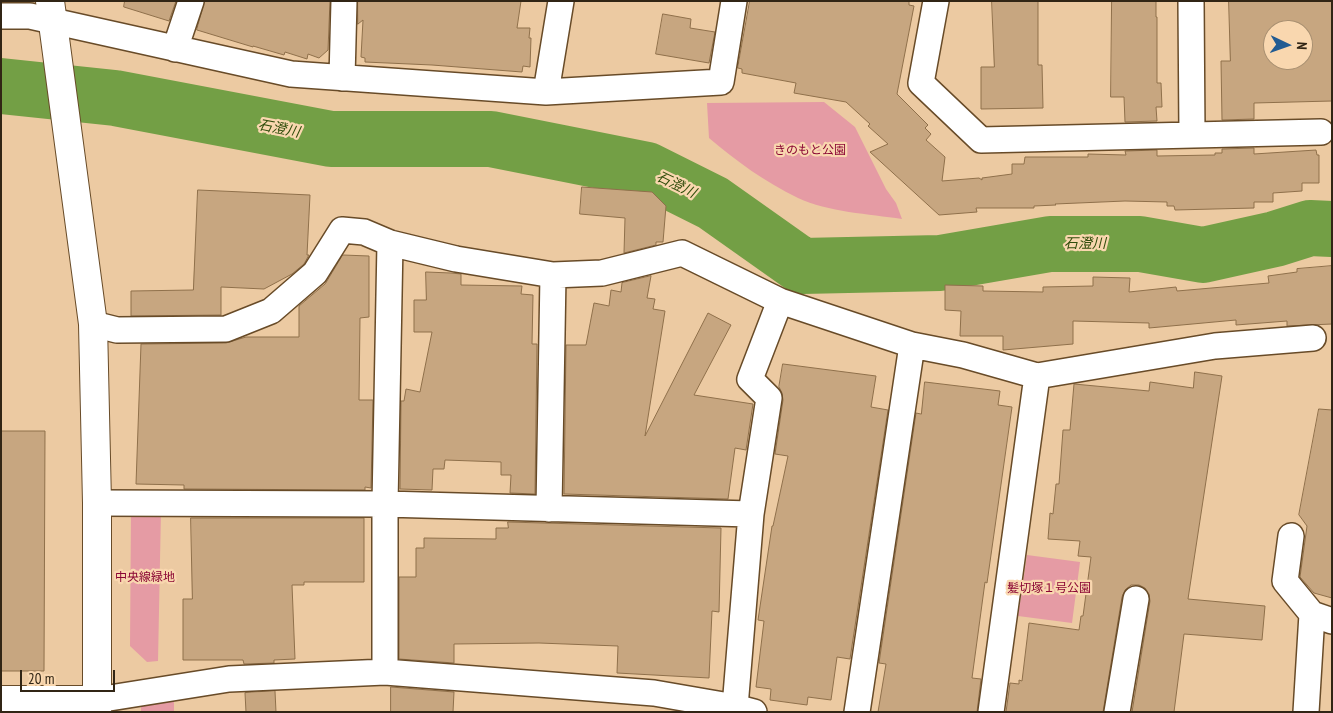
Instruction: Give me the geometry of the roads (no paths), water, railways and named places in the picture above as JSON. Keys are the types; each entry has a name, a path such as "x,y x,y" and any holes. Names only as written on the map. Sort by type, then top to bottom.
{"street":[{"path":"175,48 191,1"},
{"path":"342,78 344,1"},
{"path":"546,92 561,1"},
{"path":"1,16 30,16 52,11 175,48 291,74 546,92 721,82 734,1"},
{"path":"936,1 920,83 981,140 1321,132"},
{"path":"1191,1 1192,135"},
{"path":"52,11 93,324 97,503 97,706"},
{"path":"93,324 117,330 226,329 272,311 315,273 342,230 364,232 390,243 456,259 552,275 602,273 682,252 780,301 912,345 963,355 1037,376 1215,346 1313,338"},
{"path":"385,672 385,504 390,243"},
{"path":"549,509 552,275"},
{"path":"1,700 97,706 229,679 385,672 653,702 744,709 751,514 769,398 750,379 780,301"},
{"path":"857,712 912,345"},
{"path":"991,712 1037,376"},
{"path":"97,503 385,504 751,514"},
{"path":"1291,536 1285,581 1322,618 1306,712"},
{"path":"1117,712 1136,599"}],"waterway":[{"name":"石澄川","path":"1,86 115,98 331,139 491,139 647,170 713,203 802,266 940,263 1050,244 1140,244 1203,255 1275,239 1310,228 1332,229"}],"park label":[{"name":"きのもと公園","path":"810,151"},
{"name":"中央線緑地","path":"145,578"},
{"name":"髪切塚１号公園","path":"1049,589"}]}
